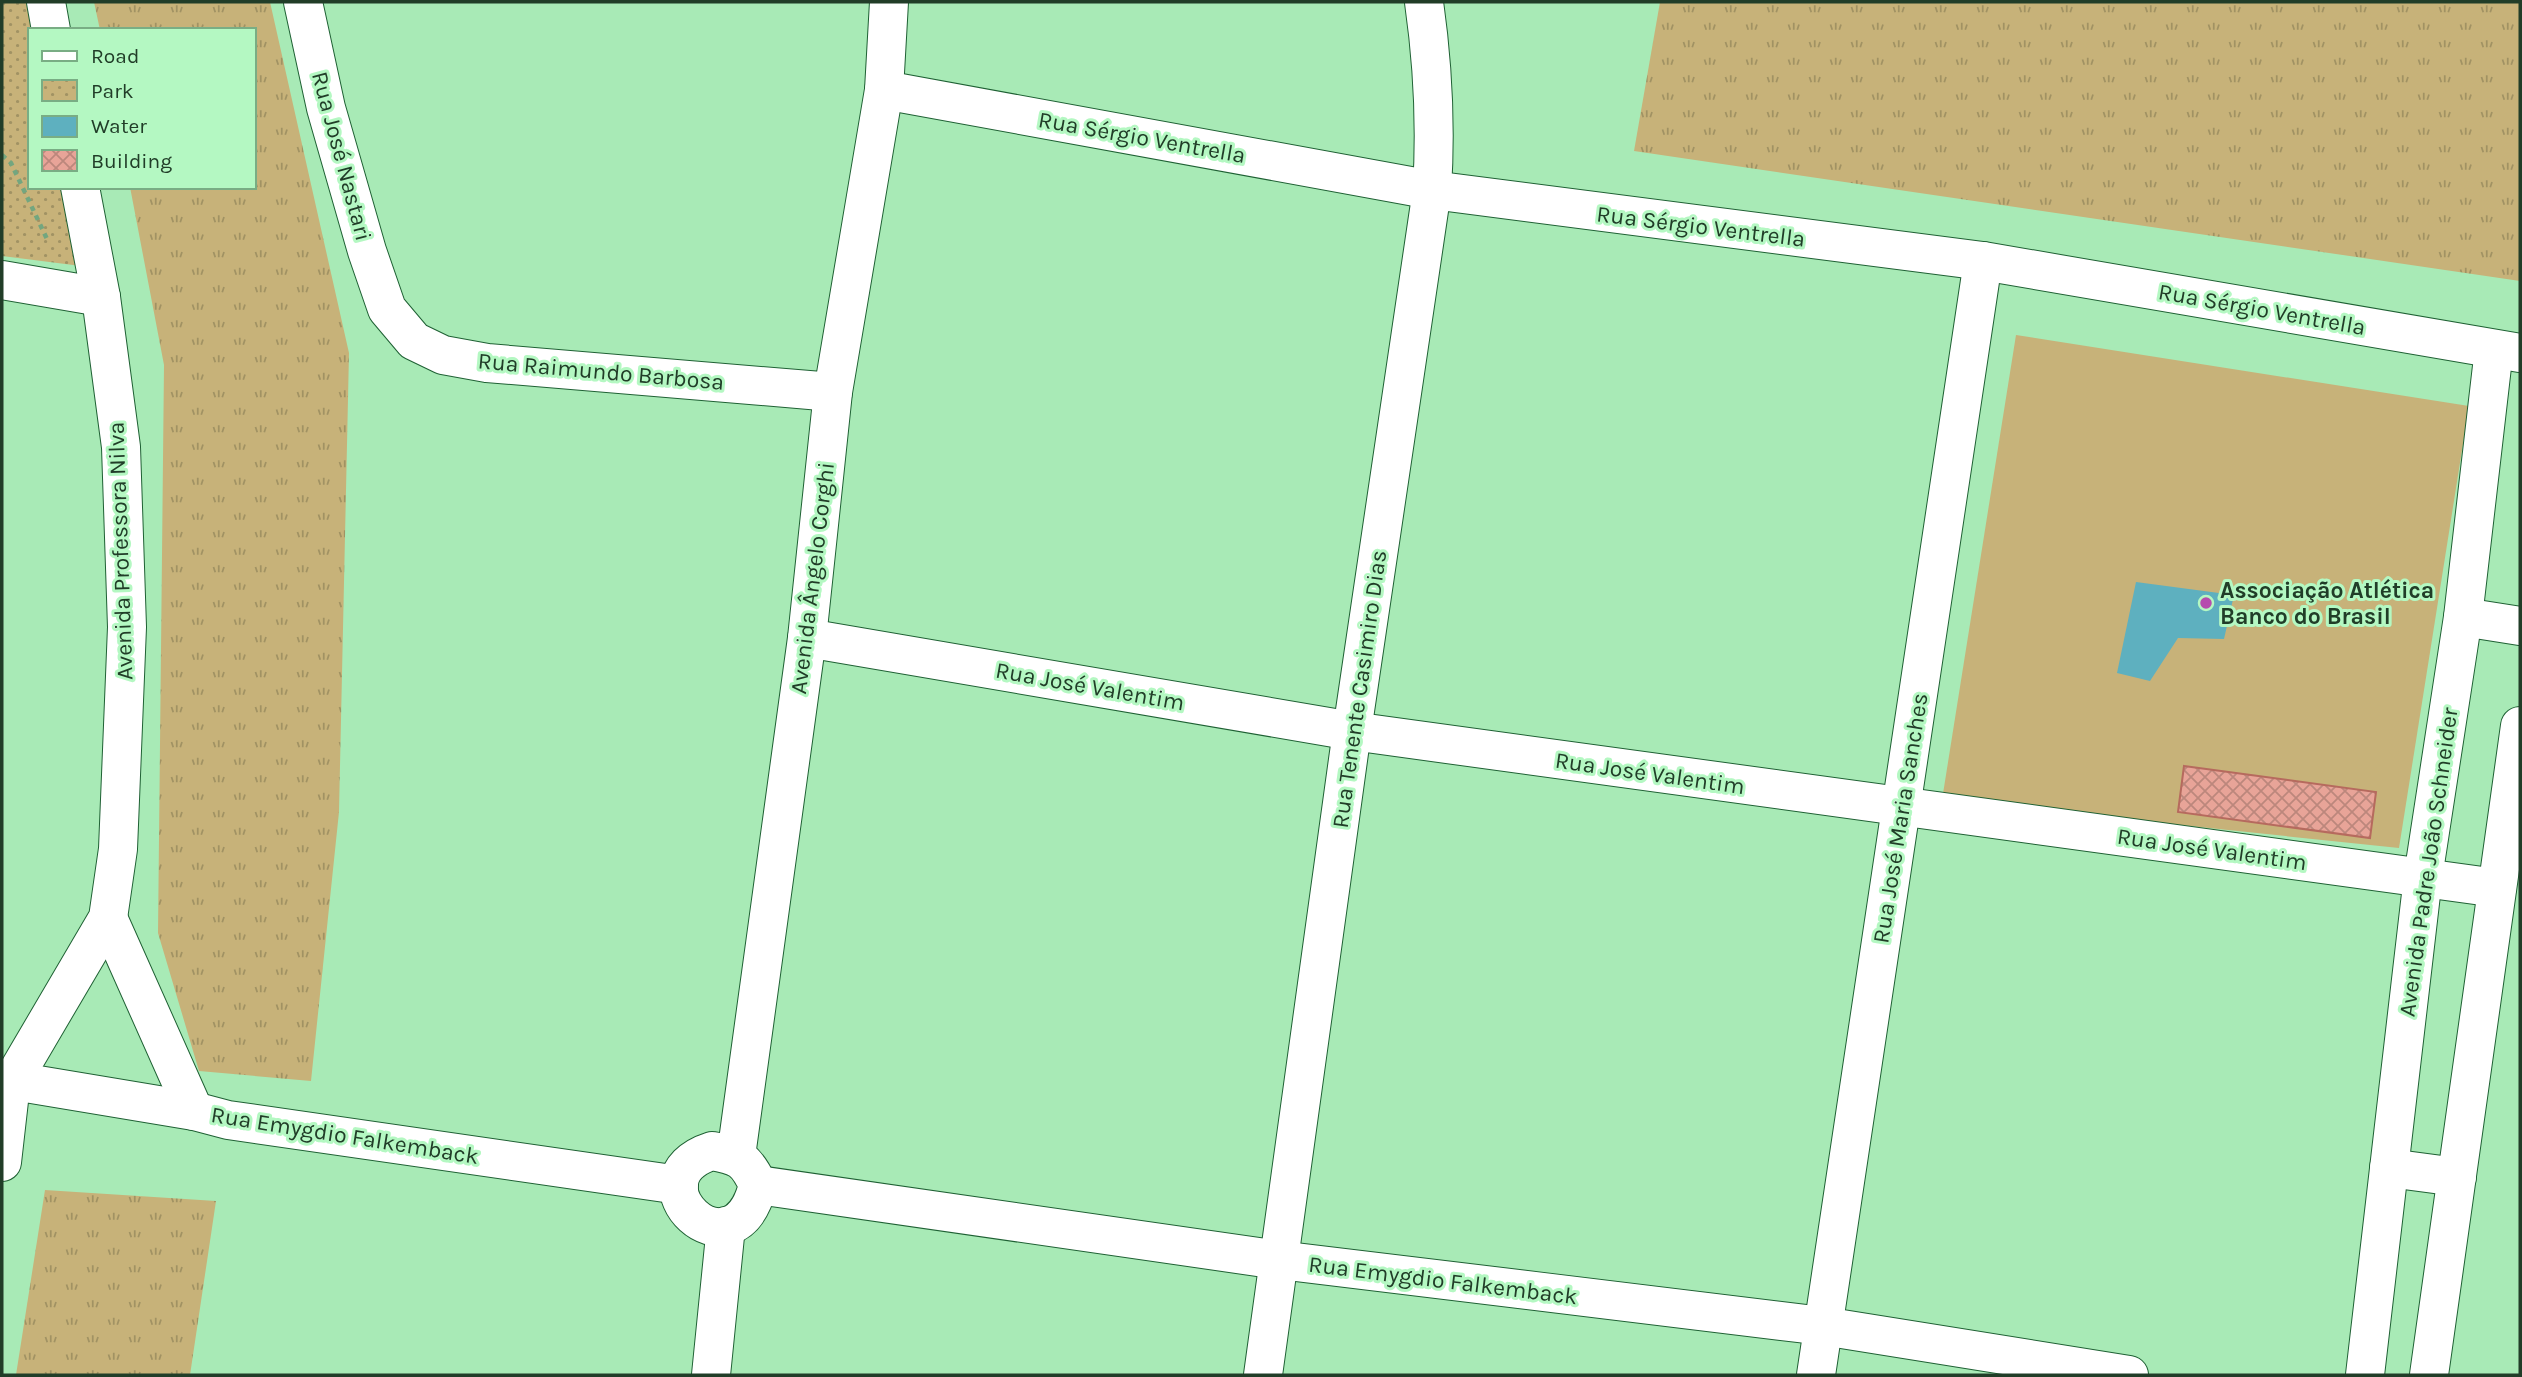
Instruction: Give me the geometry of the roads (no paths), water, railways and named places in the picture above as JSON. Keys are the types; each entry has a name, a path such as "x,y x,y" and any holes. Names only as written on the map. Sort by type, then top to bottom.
{"street":[{"path":"46,2 51,28"},
{"name":"Rua José Nastari","path":"303,2 326,108 367,251 387,309"},
{"name":"Avenida Ângelo Corghi","path":"747,1170 833,392 884,90 889,2"},
{"name":"Rua Tenente Casimiro Dias","path":"1263,1375 1352,731 1432,190 1435,120 1431,52 1424,2"},
{"name":"Rua Sérgio Ventrella","path":"884,90 1432,190 1983,261 2507,351"},
{"name":"Avenida Professora Nilva","path":"2,1162 6,1081 108,918 118,849 127,627 121,447 87,295 80,189"},
{"name":"Rua José Maria Sanches","path":"1816,1375 1983,261"},
{"path":"2,280 87,295"},
{"name":"Rua Raimundo Barbosa","path":"387,309 414,341 443,355 487,363 833,392"},
{"name":"Avenida Padre João Schneider","path":"2365,1375 2423,877 2507,351"},
{"path":"2463,617 2520,626"},
{"name":"Rua José Valentim","path":"807,638 1352,731 2497,888"},
{"path":"2429,1375 2520,726"},
{"path":"108,918 194,1111"},
{"name":"Rua Emygdio Falkemback","path":"6,1081 194,1111 228,1120 679,1185"},
{"path":"712,1151 747,1170 748,1211 738,1220 726,1226 701,1224 684,1208 679,1185 690,1162 700,1155 712,1151"},
{"path":"2389,1168 2457,1177"},
{"name":"Rua Emygdio Falkemback","path":"747,1170 1279,1260 1823,1326 2129,1375"},
{"path":"711,1375 726,1226"}],"water":[{"path":"2136,582 2234,595 2224,639 2178,638 2150,681 2117,673"}],"place":[{"name":"Associação Atlética Banco do Brasil","path":"2206,603"}]}
